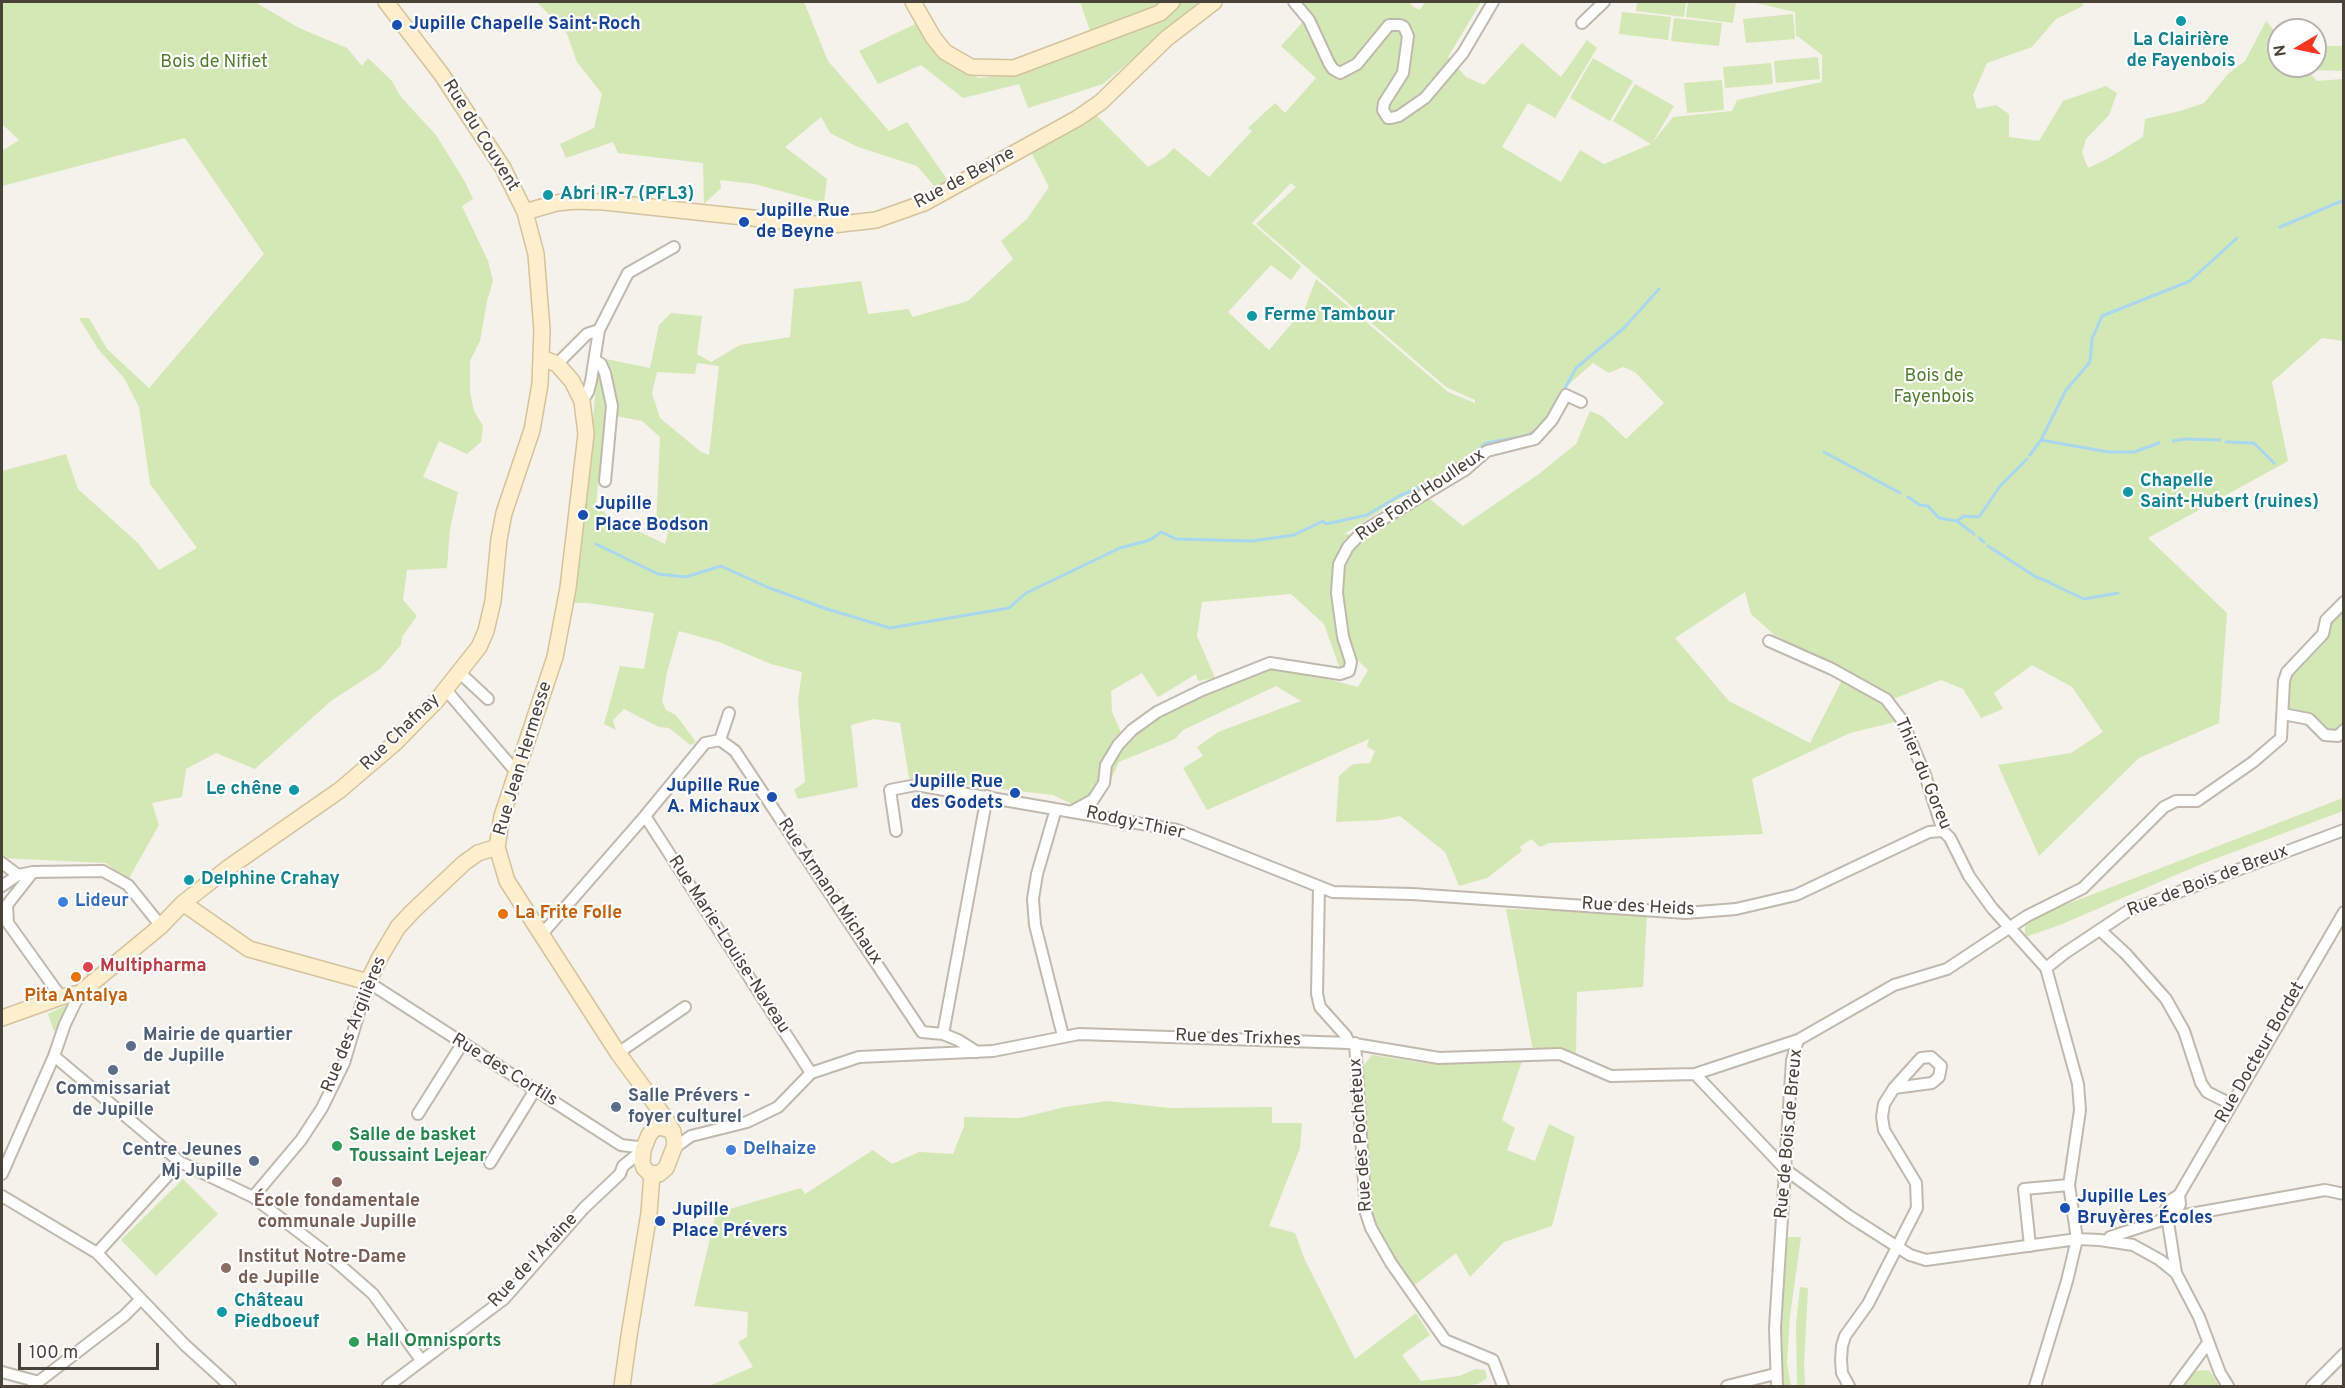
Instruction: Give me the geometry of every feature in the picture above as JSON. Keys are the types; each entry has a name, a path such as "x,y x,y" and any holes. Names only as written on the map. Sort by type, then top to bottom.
{"street":[{"name":"Rue du Couvent","path":"386,2 430,59 503,168 525,212 536,254 549,361"},
{"path":"913,2 933,37 945,52 971,67 1014,68 1160,13 1172,2"},
{"name":"Rue de Beyne","path":"525,212 556,203 576,201 799,223 832,225 876,220 924,203 1078,118 1101,102 1167,38 1214,2"},
{"path":"1294,2 1309,20 1329,63 1340,73 1357,64 1389,24 1404,27 1408,36 1403,73 1384,103 1383,110 1388,118 1399,116 1425,99 1463,53 1493,2"},
{"path":"1582,23 1604,2"},
{"path":"599,330 587,334 549,361 572,381 582,401 588,392 599,330 628,273 674,247"},
{"path":"595,360 601,364 605,372 612,406 605,481"},
{"name":"Rue Chafnay","path":"80,993 161,926 183,903 228,868 340,790 395,743 460,673 479,647 486,631 493,601 504,513 532,430 549,361"},
{"name":"Rue Fond Houlleux","path":"1071,812 1092,800 1104,783 1106,765 1118,745 1132,730 1157,712 1202,690 1270,663 1340,674 1349,671 1351,662 1343,637 1337,593 1339,564 1348,547 1363,531 1414,498 1466,470 1487,451 1535,439 1552,420 1566,395 1581,402"},
{"name":"Rue Jean Hermesse","path":"582,401 586,434 562,624 555,657 502,816 497,847 507,881 636,1081 648,1094 672,1132"},
{"name":"Rue de Bois de Breux","path":"1777,1386 1775,1328 1792,1060 1798,1040 1894,985 1947,969 2027,916 2083,888 2164,807 2176,801 2197,801 2253,762 2281,738 2284,681 2287,672 2323,634 2326,620 2343,602"},
{"name":"Thier du Goreu","path":"1769,641 1832,669 1886,699 1902,720 1925,775 1942,831 1950,838 1969,876 2009,928"},
{"path":"460,673 488,699"},
{"path":"446,690 517,773"},
{"path":"542,934 645,816 705,742 720,740 729,713"},
{"path":"2283,714 2309,719 2325,735 2338,736 2343,730"},
{"name":"Rue Armand Michaux","path":"720,740 735,751 922,1032 943,1034 977,1052"},
{"name":"Rodgy-Thier","path":"896,831 890,790 916,785 1178,830 1319,887"},
{"path":"943,1034 987,796"},
{"path":"1056,809 1036,874 1033,899 1035,925 1063,1036"},
{"name":"Rue Marie-Louise-Naveau","path":"645,816 812,1073"},
{"name":"Rue de Bois de Breux","path":"2046,968 2128,911 2343,830"},
{"name":"Rue des Heids","path":"1319,887 1345,893 1412,894 1686,912 1736,909 1796,895 1929,832 1942,831"},
{"name":"Rue des Argilières","path":"253,1197 301,1140 322,1107 344,1063 368,982 398,927 464,863 478,853 497,847"},
{"path":"2,863 18,875"},
{"path":"2,886 18,875 33,872 103,871 128,885 161,926"},
{"path":"33,872 7,905 8,923 61,997"},
{"path":"1319,887 1317,994 1320,1007 1352,1043"},
{"path":"183,903 249,949 368,982"},
{"name":"Rue Docteur Bordet","path":"2168,1218 2166,1209 2170,1200 2179,1195 2343,912"},
{"path":"2009,928 2046,968 2078,1084 2080,1110 2069,1185 2077,1239 2067,1281 2035,1386"},
{"path":"2100,930 2166,999 2184,1031 2201,1083 2207,1092 2231,1104"},
{"name":"Rue des Cortils","path":"368,982 621,1145 637,1148 649,1157"},
{"path":"2,1018 61,997 80,993"},
{"path":"2,1174 80,993"},
{"path":"618,1053 685,1007"},
{"name":"Rue des Trixhes","path":"674,1148 691,1136 747,1122 778,1107 812,1073 859,1057 1009,1049 1063,1036 1098,1034 1352,1043 1439,1058 1560,1054 1611,1076 1695,1074 1798,1040"},
{"name":"Rue des Pocheteux","path":"1352,1043 1366,1213 1371,1228 1391,1263 1445,1340 1493,1360 1503,1386"},
{"path":"418,1114 462,1044"},
{"path":"54,1056 180,1162 253,1197 325,1252 373,1294 421,1360"},
{"path":"1695,1074 1786,1170 1849,1216 1910,1255 1926,1260 2077,1239 2100,1240 2133,1245 2160,1260 2176,1273"},
{"name":"Rue Jean Hermesse","path":"636,1081 649,1113 649,1157"},
{"path":"1849,1386 1842,1373 1842,1346 1845,1336 1868,1304 1917,1208 1916,1183 1884,1130 1882,1117 1884,1104 1894,1088"},
{"path":"490,1163 535,1090"},
{"path":"622,1386 628,1336 649,1214 649,1157 658,1128 665,1128 672,1132 676,1141 666,1168 649,1157"},
{"name":"Rue des Trixhes","path":"672,1132 691,1136"},
{"name":"Rue de l'Araine","path":"388,1386 504,1299 584,1208 620,1174 623,1166 649,1157"},
{"path":"97,1253 180,1162"},
{"path":"2030,1246 2024,1189 2069,1185"},
{"path":"2100,1240 2168,1218 2325,1190 2343,1194"},
{"path":"2,1196 97,1253 223,1385"},
{"path":"2168,1218 2176,1273 2199,1317 2228,1386"},
{"path":"2,1372 36,1384 124,1316 140,1300"},
{"path":"2176,1386 2208,1343"},
{"path":"2313,1386 2343,1354"},
{"path":"1727,1386 1776,1374"}],"green space":[{"name":"Bois de Nifiet","path":"2,2 255,2 299,28 347,48 362,66 368,58 392,81 401,97 436,135 465,182 473,199 462,206 488,261 493,281 480,341 470,361 470,392 474,411 483,426 481,442 467,454 439,441 423,477 458,492 450,529 447,568 407,570 403,600 417,616 402,637 401,645 380,669 331,701 255,769 216,753 186,769 182,797 152,803 159,825 128,880 106,863 2,858 2,471 66,454 78,489 138,543 159,570 197,548 150,484 139,407 124,378 98,349 79,318 89,318 107,349 149,388 264,254 185,138 2,186 2,151 19,140 2,124"},
{"path":"537,2 804,2 828,61 889,131 907,122 949,182 936,188 917,166 858,147 830,133 821,117 785,147 827,179 824,203 755,184 720,180 721,188 704,204 703,163 618,153 613,142 566,158 560,144 594,128 602,94 577,62 567,34"},
{"path":"1080,2 1168,2 1092,36"},
{"path":"1180,2 1200,2 1103,84 1028,108 1019,84 963,98 921,65 878,84 859,51 915,24 948,64 979,78 1014,74 1167,13"},
{"name":"Bois de Fayenbois","path":"1295,2 1410,2 1412,6 1420,10 1425,2 1481,2 1448,57 1466,77 1484,85 1522,43 1561,77 1587,40 1597,48 1555,118 1528,103 1502,147 1561,182 1580,150 1604,164 1651,144 1613,121 1635,84 1674,106 1652,143 1673,117 1732,111 1737,100 1822,82 1822,55 1796,35 1795,12 1752,2 2083,2 2083,6 2056,19 2032,47 1987,63 1973,95 1977,109 1996,105 2009,114 2009,137 2039,141 2063,101 2106,86 2117,93 2109,115 2086,139 2082,153 2088,168 2143,137 2145,119 2204,103 2228,74 2245,61 2266,21 2267,78 2314,78 2317,81 2343,79 2343,341 2322,338 2272,382 2288,461 2148,538 2227,613 2219,723 2139,758 2039,856 1998,765 2071,753 2103,732 2072,687 2032,665 1994,693 2003,709 1981,718 1963,689 1941,680 1886,702 1895,722 1850,733 1752,779 1763,834 1549,843 1540,847 1531,839 1520,847 1522,851 1487,878 1459,886 1445,852 1400,816 1381,820 1336,822 1339,776 1353,764 1370,763 1375,751 1367,747 1369,739 1207,810 1183,768 1203,756 1197,747 1218,732 1301,701 1276,686 1183,730 1175,739 1119,762 1104,795 1076,806 1053,795 909,778 900,723 874,719 851,725 858,787 798,799 794,790 805,782 798,700 802,672 771,664 719,642 679,631 667,672 662,702 666,710 676,715 696,742 690,745 669,728 659,727 624,709 613,720 616,730 604,724 620,666 644,669 654,613 574,603 585,514 597,372 607,390 596,505 609,517 665,544 668,532 656,527 660,437 642,421 616,416 613,386 605,361 601,358 650,368 659,325 671,313 702,316 697,354 711,362 740,345 790,337 794,289 861,281 868,314 908,309 913,317 968,301 1013,259 1001,241 1027,219 1049,187 1031,152 1096,115 1148,167 1165,157 1174,148 1209,177 1252,131 1248,128 1275,103 1285,113 1316,78 1281,46 1307,17","holes":["1291,183 1296,187 1256,224 1446,387 1475,400 1475,403 1448,392 1316,279 1305,308 1269,350 1228,312 1271,265 1291,280 1301,266 1252,223","697,363 719,366 709,455 701,452 660,418 652,393 657,372 695,374","1593,363 1609,373 1623,367 1635,372 1664,403 1626,439 1602,416 1590,411 1576,444 1539,474 1463,526 1426,496 1358,535 1344,534 1404,496 1447,480 1517,440 1530,437 1548,420 1568,385","1745,592 1751,614 1772,633 1843,678 1810,743 1729,701 1675,638","1291,594 1324,624 1340,669 1353,668 1351,654 1368,670 1358,687 1281,667 1255,672 1205,693 1132,734 1126,744 1112,712 1111,691 1142,673 1158,697 1196,674 1198,681 1215,678 1197,636 1202,602"]},
{"path":"1637,2 1686,2 1684,17 1636,11"},
{"path":"1688,2 1736,2 1733,23 1686,17"},
{"path":"1622,12 1671,17 1668,40 1619,34"},
{"path":"1793,14 1795,39 1746,43 1743,19"},
{"path":"1674,18 1722,23 1719,46 1671,41"},
{"path":"2327,46 2343,46 2343,71 2327,70"},
{"path":"1818,57 1820,79 1776,83 1774,61"},
{"path":"1593,58 1633,81 1610,121 1570,98"},
{"path":"1771,63 1773,84 1725,88 1723,67"},
{"path":"1722,80 1724,110 1687,113 1684,83"},
{"path":"2343,609 2343,728 2329,733 2286,712 2290,675 2329,623"},
{"path":"2343,798 2343,811 2199,865 2060,925 2025,937 2025,923 2049,911"},
{"path":"1506,909 1647,914 1643,987 1577,992 1576,1055 1559,1051 1533,1050"},
{"path":"66,1007 54,1031 48,1014"},
{"path":"1372,1055 1424,1063 1469,1064 1522,1061 1502,1120 1515,1128 1507,1150 1535,1161 1549,1124 1575,1137 1552,1226 1504,1242 1470,1277 1456,1253 1412,1287 1388,1250 1369,1211 1361,1069"},
{"path":"1107,1101 1169,1108 1272,1107 1272,1123 1302,1123 1300,1148 1269,1226 1295,1233 1304,1258 1355,1359 1416,1313 1430,1335 1402,1355 1421,1381 1459,1376 1476,1369 1485,1370 1487,1378 1478,1384 1463,1386 709,1386 753,1367 738,1342 747,1337 748,1312 694,1306 716,1213 801,1188 805,1194 873,1150 892,1164 919,1152 953,1154 964,1126 964,1117 1020,1118 1065,1107"},
{"path":"183,1179 218,1214 156,1276 121,1240"},
{"path":"1788,1237 1801,1237 1790,1316 1787,1363 1791,1386 1783,1386 1779,1367 1782,1284"},
{"path":"1800,1287 1808,1288 1805,1386 1797,1386 1796,1325"},
{"path":"2209,1370 2219,1386 2184,1386 2195,1371"}],"waterway":[{"path":"2280,227 2344,200"},
{"path":"2030,455 2041,440 2066,390 2090,362 2092,339 2102,316 2190,281 2237,238"},
{"path":"1562,394 1576,368 1624,328 1659,289"},
{"path":"1450,473 1486,443 1526,436 1538,429"},
{"path":"2041,440 2108,452 2134,452 2159,443"},
{"path":"2173,441 2220,440"},
{"path":"2226,442 2254,443 2274,463"},
{"path":"1824,452 1900,493"},
{"path":"1957,521 1964,516 1979,517 2000,486 2027,459"},
{"path":"596,544 658,574 686,577 721,566 767,587 827,609 890,628 1009,608 1026,593 1120,548 1150,540 1161,532 1176,539 1252,541 1294,535 1323,521 1326,524 1367,515 1399,496 1444,477"},
{"path":"1908,497 1920,505 1928,506 1939,518 1957,521 1974,534"},
{"path":"1979,538 1984,542"},
{"path":"1988,546 2036,577 2049,582"},
{"path":"2050,583 2084,599 2118,593"}],"place":[{"name":"La Clairière de Fayenbois","path":"2181,21"},
{"name":"Jupille Chapelle Saint-Roch","path":"397,25"},
{"name":"Abri IR-7 (PFL3)","path":"548,195"},
{"name":"Jupille Rue de Beyne","path":"744,222"},
{"name":"Ferme Tambour","path":"1252,316"},
{"name":"Chapelle Saint-Hubert (ruines)","path":"2128,492"},
{"name":"Jupille Place Bodson","path":"583,515"},
{"name":"Le chêne","path":"294,790"},
{"name":"Jupille Rue des Godets","path":"1015,793"},
{"name":"Jupille Rue A. Michaux","path":"772,797"},
{"name":"Delphine Crahay","path":"189,880"},
{"name":"Lideur","path":"63,902"},
{"name":"La Frite Folle","path":"503,914"},
{"name":"Multipharma","path":"88,967"},
{"name":"Pita Antalya","path":"76,977"},
{"name":"Mairie de quartier de Jupille","path":"131,1046"},
{"name":"Commissariat de Jupille","path":"113,1070"},
{"name":"Salle Prévers - foyer culturel","path":"616,1107"},
{"name":"Salle de basket Toussaint Lejear","path":"337,1146"},
{"name":"Delhaize","path":"731,1150"},
{"name":"Centre Jeunes Mj Jupille","path":"254,1161"},
{"name":"École fondamentale communale Jupille","path":"337,1182"},
{"name":"Jupille Les Bruyères Écoles","path":"2065,1208"},
{"name":"Jupille Place Prévers","path":"660,1221"},
{"name":"Institut Notre-Dame de Jupille","path":"226,1268"},
{"name":"Château Piedboeuf","path":"222,1312"},
{"name":"Hall Omnisports","path":"354,1342"}]}
